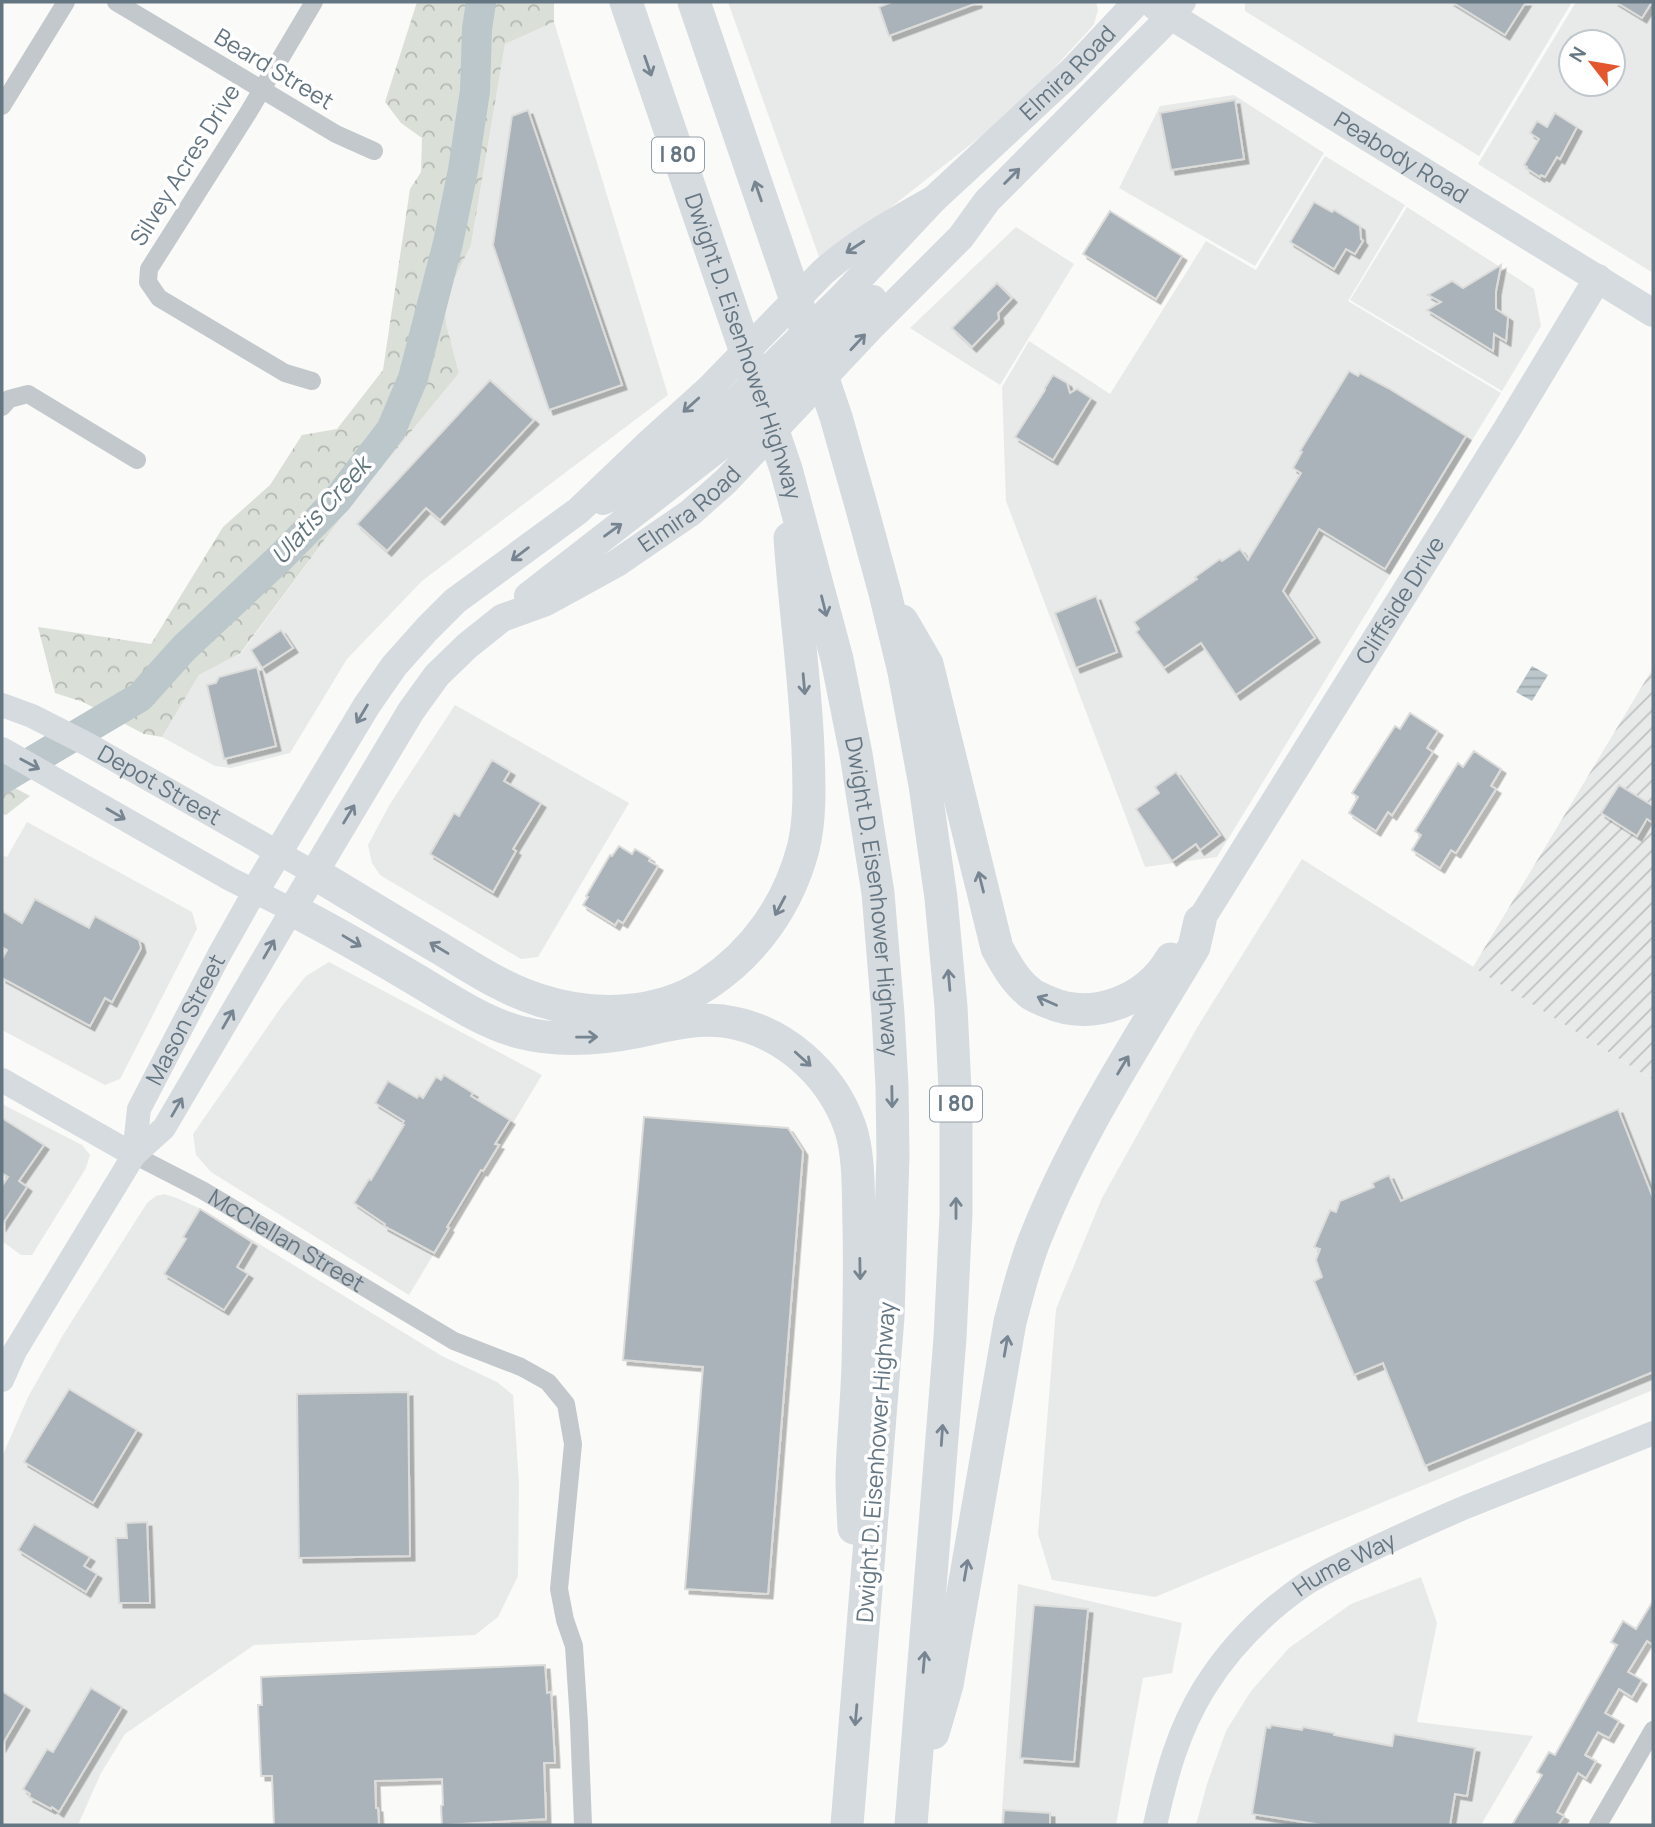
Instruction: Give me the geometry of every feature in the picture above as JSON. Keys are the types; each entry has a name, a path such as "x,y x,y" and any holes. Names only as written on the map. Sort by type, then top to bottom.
{"highway":[{"name":"Dwight D. Eisenhower Highway","path":"626,2 786,469 837,659 856,754 878,893 888,1014 893,1155 888,1317 847,1825"},
{"name":"I 80","path":"694,2 836,417 885,593 904,672 923,772 941,898 951,1007 956,1110 956,1214 952,1301 912,1814"},
{"path":"313,873 498,982 537,1000 577,1010 607,1012 649,1008 697,990 726,971 754,943 773,918 792,883 803,848 808,814 807,720 794,595 786,469"},
{"path":"885,593 927,664 997,948 1012,974 1030,994 1060,1007 1088,1011 1114,1006 1145,989 1163,973 1182,942 1200,921"},
{"path":"292,910 337,932 455,1003 519,1032 558,1037 604,1037 697,1020 724,1021 771,1037 795,1051 837,1096 851,1130 857,1167 860,1276 852,1476 860,1670"},
{"path":"912,1814 947,1685 1008,1335 1022,1279 1036,1236 1066,1168 1088,1124 1194,947 1200,921"}],"main road":[{"name":"Elmira Road","path":"255,891 367,705 394,666 455,601 578,511 619,494 664,463 722,415 881,256 934,199 1073,70 1137,2"},
{"name":"Elmira Road","path":"292,910 411,711 438,675 467,646 734,436 936,238 958,219 987,201 1168,6"},
{"name":"Peabody Road","path":"1168,6 1653,313"},
{"name":"Cliffside Drive","path":"1200,921 1598,278"},
{"name":"Depot Street","path":"2,705 32,716 87,744 313,873"},
{"name":"Depot Street","path":"2,749 190,856 292,910"},
{"name":"Mason Street","path":"134,1155 139,1109 255,891"},
{"name":"Mason Street","path":"2,1380 15,1351 134,1155 164,1128 292,910"},
{"name":"McClellan Street","path":"2,1080 134,1155"},
{"name":"Hume Way","path":"1155,1825 1177,1742 1204,1687 1240,1642 1264,1616 1287,1597 1307,1583 1392,1538 1653,1433"}],"street":[{"path":"2,106 66,2"},
{"name":"Beard Street","path":"116,2 336,134 374,150"},
{"path":"262,90 314,2"},
{"name":"Silvey Acres Drive","path":"262,90 149,269 148,282 159,298 188,317 285,373 312,381"},
{"path":"2,407 9,399 28,394 137,460"},
{"name":"McClellan Street","path":"134,1155 202,1190 454,1340 521,1367 548,1382 566,1404 573,1444 559,1589 573,1646 577,1679 583,1825"},
{"path":"1598,1825 1653,1730"}],"shaded area":[{"path":"728,2 1096,2 1098,10 1089,30 1045,78 999,122 871,223 823,268"},
{"path":"1245,2 1572,2 1479,156 1245,11"},
{"path":"1576,2 1653,2 1653,273 1478,164 1557,33 1557,98 1627,98 1627,28 1560,28"},
{"path":"554,22 668,395 422,581 347,659 290,753 231,768 215,766 162,737 199,675 239,656 346,511 459,373 446,324 445,298 471,245 505,44"},
{"path":"1234,95 1324,153 1255,266 1119,188 1160,106"},
{"path":"1325,156 1405,205 1348,301 1501,393 1217,857 1145,867 1006,501 1002,387 1029,341 1110,394 1206,241 1256,270"},
{"path":"1407,207 1534,289 1541,326 1502,391 1350,300"},
{"path":"1016,227 1074,264 1000,385 910,328"},
{"path":"1532,666 1548,675 1532,701 1516,692"},
{"path":"1653,668 1653,1080 1473,967"},
{"path":"455,705 629,803 538,957 521,959 380,875 372,863 368,845 390,804"},
{"path":"27,822 192,912 197,929 120,1079 105,1085 2,1030 2,855 7,857"},
{"path":"1302,859 1653,1080 1653,1390 1155,1597 1052,1580 1038,1534 1056,1309 1102,1198 1198,1026"},
{"path":"329,962 542,1075 409,1295 211,1172 196,1155 193,1134 282,1006 306,976"},
{"path":"2,1104 82,1145 90,1155 86,1168 32,1255 21,1255 2,1241 2,1183 5,1177 2,1175"},
{"path":"164,1194 207,1212 442,1356 497,1382 513,1395 519,1483 518,1576 498,1617 475,1635 254,1645 125,1734 101,1773 78,1825 2,1825 2,1457 28,1397 63,1335 147,1203"},
{"path":"1421,1577 1437,1623 1417,1722 1533,1736 1481,1825 1196,1825 1226,1731 1251,1691 1289,1648 1351,1604"},
{"path":"1018,1584 1182,1623 1172,1673 1143,1678 1116,1825 1001,1825"}],"green space":[{"path":"417,2 554,2 554,22 505,44 471,245 445,298 446,324 459,373 346,511 239,655 199,675 162,737 144,734 83,702 55,693 38,627 151,644 223,527 270,485 302,435 337,429 383,370 410,189 421,172 422,138 401,123 385,102"},
{"path":"2,781 30,796 6,815 2,814"}],"building":[{"path":"892,2 977,3 889,36 879,7"},
{"path":"1452,2 1526,2 1505,35"},
{"path":"1616,2 1652,2 1642,18"},
{"path":"1235,100 1244,159 1171,170 1160,113"},
{"path":"528,110 622,385 549,410 493,245 512,116"},
{"path":"1555,113 1577,127 1560,159 1557,157 1545,177 1540,177 1524,165 1539,139 1530,133 1537,121 1547,127"},
{"path":"1314,202 1332,212 1334,210 1360,226 1363,241 1355,254 1346,249 1334,269 1290,242"},
{"path":"1110,211 1182,256 1156,299 1083,254"},
{"path":"1501,265 1496,309 1508,317 1506,341 1494,334 1493,351 1427,310 1441,302 1428,295 1452,281 1463,288"},
{"path":"997,283 1012,298 998,313 999,319 972,347 952,328"},
{"path":"1349,371 1358,376 1360,373 1388,388 1466,436 1385,569 1319,529 1283,591 1315,638 1236,695 1201,643 1164,668 1136,632 1139,629 1134,622 1197,579 1195,577 1220,559 1222,561 1240,549 1248,560 1301,473 1293,468 1302,452 1300,451"},
{"path":"1053,375 1067,383 1070,393 1077,389 1091,398 1053,460 1015,437"},
{"path":"490,380 534,420 440,520 426,508 387,551 357,524"},
{"path":"1096,596 1117,652 1076,668 1055,613"},
{"path":"281,630 293,648 262,668 251,650"},
{"path":"257,667 276,746 224,759 207,685 216,683 219,677"},
{"path":"1410,713 1438,731 1427,748 1433,752 1392,815 1388,812 1376,831 1349,813 1358,797 1352,793 1395,726 1400,729"},
{"path":"1474,751 1501,769 1491,786 1496,789 1456,853 1451,850 1440,868 1412,850 1421,835 1415,831 1458,763 1463,767"},
{"path":"492,760 510,771 504,781 541,803 513,849 516,851 493,892 430,854 454,813 459,816"},
{"path":"1176,772 1220,835 1200,850 1196,844 1172,861 1136,809 1159,793 1155,787"},
{"path":"1619,785 1653,806 1653,823 1647,819 1637,836 1601,813"},
{"path":"619,846 632,854 635,849 658,866 623,923 618,920 615,925 583,905 610,855 612,856"},
{"path":"35,899 89,928 95,916 139,940 141,948 112,1002 105,998 90,1026 2,978 2,959 7,950 2,947 2,911 22,923"},
{"path":"444,1075 473,1093 471,1096 510,1120 495,1144 499,1145 483,1171 481,1170 434,1253 384,1226 385,1224 354,1203 404,1125 404,1121 375,1103 388,1081 417,1098 419,1095 423,1098 436,1077 441,1080"},
{"path":"1618,1109 1653,1198 1653,1372 1425,1466 1383,1363 1354,1375 1314,1281 1322,1277 1316,1260 1320,1249 1314,1247 1330,1210 1336,1212 1340,1201 1374,1187 1372,1183 1389,1175 1401,1201"},
{"path":"644,1117 788,1128 803,1151 768,1594 685,1589 703,1367 623,1360"},
{"path":"2,1118 44,1145 19,1181 27,1187 2,1225 2,1186 8,1177 2,1173"},
{"path":"200,1209 252,1242 237,1267 248,1274 224,1310 164,1274 186,1239 183,1237"},
{"path":"69,1389 137,1430 93,1503 24,1462"},
{"path":"408,1392 410,1556 299,1558 297,1394"},
{"path":"147,1522 150,1603 119,1603 116,1538 127,1538 126,1523"},
{"path":"34,1524 90,1557 84,1566 97,1574 86,1592 18,1550"},
{"path":"1653,1601 1653,1645 1647,1641 1628,1672 1642,1680 1632,1697 1619,1689 1605,1713 1619,1721 1609,1738 1598,1732 1585,1755 1596,1761 1586,1778 1578,1773 1557,1812 1564,1816 1558,1825 1512,1825 1542,1775 1537,1772 1549,1752 1555,1755 1617,1645 1611,1642 1623,1621 1636,1629"},
{"path":"1034,1605 1088,1609 1074,1762 1020,1758"},
{"path":"545,1665 547,1693 551,1692 555,1763 544,1763 546,1819 442,1825 442,1779 375,1781 379,1825 274,1825 272,1776 261,1776 258,1705 262,1705 261,1677"},
{"path":"91,1688 122,1707 59,1812 29,1797 30,1794 23,1789 47,1749 53,1752"},
{"path":"2,1691 25,1706 2,1745"},
{"path":"1271,1725 1302,1730 1303,1727 1392,1746 1394,1734 1475,1748 1467,1796 1455,1794 1450,1825 1322,1825 1252,1814 1266,1727 1270,1728"},
{"path":"1004,1810 1050,1813 1050,1825 1003,1825"}],"waterway":[{"name":"Ulatis Creek","path":"2,779 140,697 184,648 337,500 391,430 413,378 448,243 475,91 477,29 481,2"}]}
